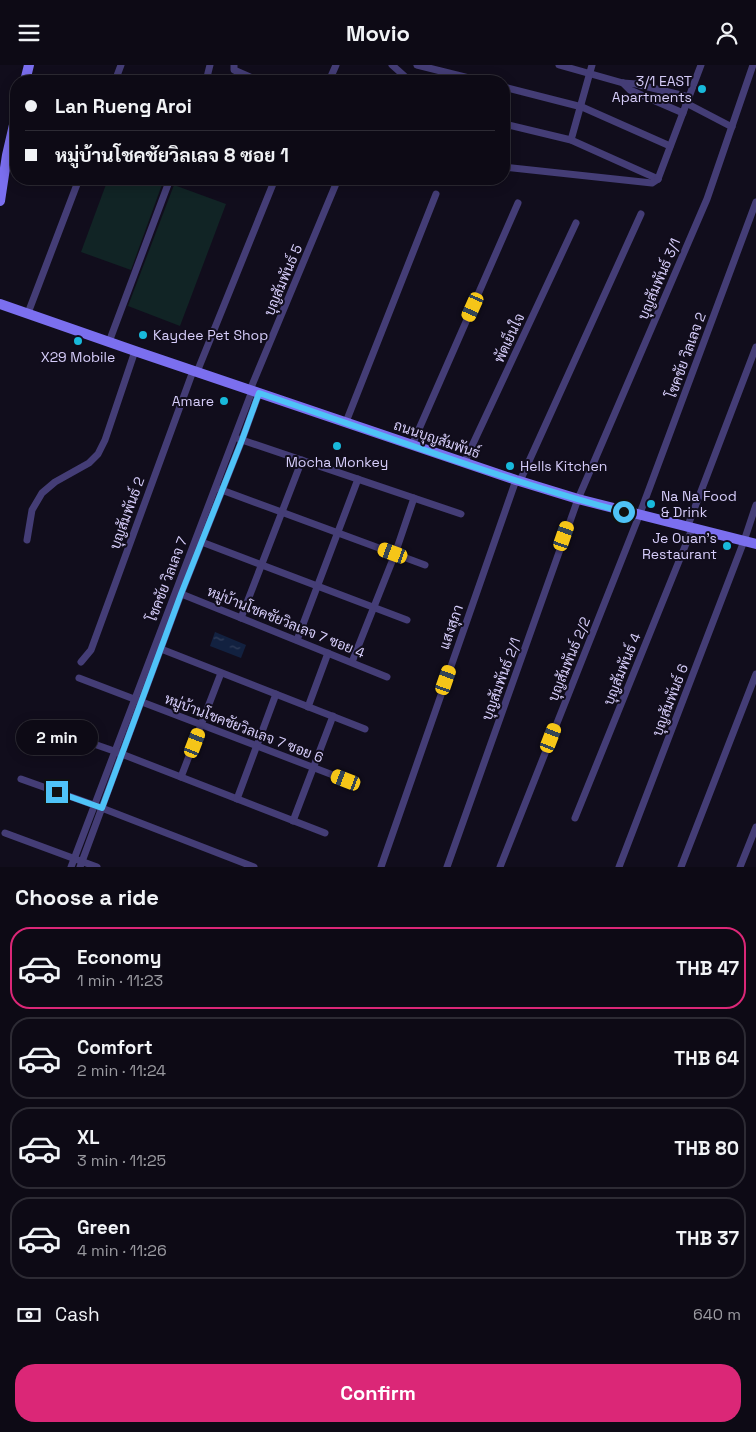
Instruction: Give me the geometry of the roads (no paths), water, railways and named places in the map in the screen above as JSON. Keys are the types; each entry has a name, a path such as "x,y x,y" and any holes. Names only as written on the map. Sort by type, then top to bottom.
{"street":[{"path":"234,65 234,70 245,75"},
{"path":"392,65 403,75"},
{"path":"417,65 457,75"},
{"path":"559,65 623,83 636,84 688,100 732,127"},
{"path":"571,140 582,107 592,65"},
{"path":"510,168 652,183 658,179 701,65"},
{"name":"บุญสัมพันธ์ 3/1","path":"578,499 707,199 753,65"},
{"path":"623,83 630,90 683,113"},
{"path":"510,89 582,107 670,146"},
{"path":"510,125 571,140 658,179"},
{"path":"0,201 10,142"},
{"path":"28,313 76,185"},
{"path":"109,342 168,185"},
{"name":"บุญสัมพันธ์ 2","path":"81,662 91,650 195,372 273,185"},
{"name":"บุญสัมพันธ์ 5","path":"254,391 336,185"},
{"path":"346,422 436,195"},
{"name":"โชคชัย วิลเลจ 2","path":"639,516 756,202"},
{"path":"412,445 518,203"},
{"name":"แสงสุภา","path":"381,867 518,481 641,214"},
{"name":"พัดเย็นใจ","path":"464,463 576,223"},
{"name":"ถนนบุญสัมพันธ์","path":"0,304 518,481 639,516 756,544"},
{"name":"บุญสัมพันธ์ 4","path":"575,818 689,529 756,347"},
{"path":"27,540 32,510 42,493 55,482 89,463 98,454 105,440 135,351"},
{"name":"โชคชัย วิลเลจ 7","path":"199,541 215,487 254,391"},
{"name":"โชคชัย วิลเลจ 7","path":"98,806 111,782 118,753 178,593 199,541 223,491 242,440 254,391"},
{"path":"234,437 461,514"},
{"path":"241,618 302,460"},
{"path":"297,641 358,479"},
{"path":"215,487 425,565"},
{"path":"352,663 395,554 414,498"},
{"name":"บุญสัมพันธ์ 2/1","path":"447,867 578,499"},
{"name":"บุญสัมพันธ์ 6","path":"619,867 744,541 756,505"},
{"name":"บุญสัมพันธ์ 2/2","path":"500,867 639,516"},
{"path":"199,541 407,620"},
{"name":"หมู่บ้านโชคชัยวิลเลจ 7 ซอย 4","path":"178,593 387,677"},
{"path":"157,648 365,729"},
{"path":"308,707 328,653"},
{"path":"181,777 221,673"},
{"path":"681,867 756,674"},
{"name":"หมู่บ้านโชคชัยวิลเลจ 7 ซอย 6","path":"79,678 346,780"},
{"path":"237,799 276,694"},
{"path":"293,821 333,716"},
{"path":"48,728 325,833"},
{"name":"โชคชัย วิลเลจ 7","path":"98,806 105,777 118,753"},
{"path":"21,779 98,806 254,867"},
{"path":"71,867 98,806"},
{"path":"81,864 98,806"},
{"path":"740,867 756,827"},
{"path":"5,833 74,858 81,864 97,867"}],"water":[{"path":"215,632 246,645 241,658 210,646"}],"place":[{"name":"3/1 EAST Apartments","path":"702,89"},
{"name":"Kaydee Pet Shop","path":"143,335"},
{"name":"X29 Mobile","path":"78,341"},
{"name":"Amare","path":"224,401"},
{"name":"Mocha Monkey","path":"337,446"},
{"name":"Hells Kitchen","path":"510,466"},
{"name":"Na Na Food & Drink","path":"651,504"},
{"name":"Je Ouan’s Restaurant","path":"727,546"}]}
